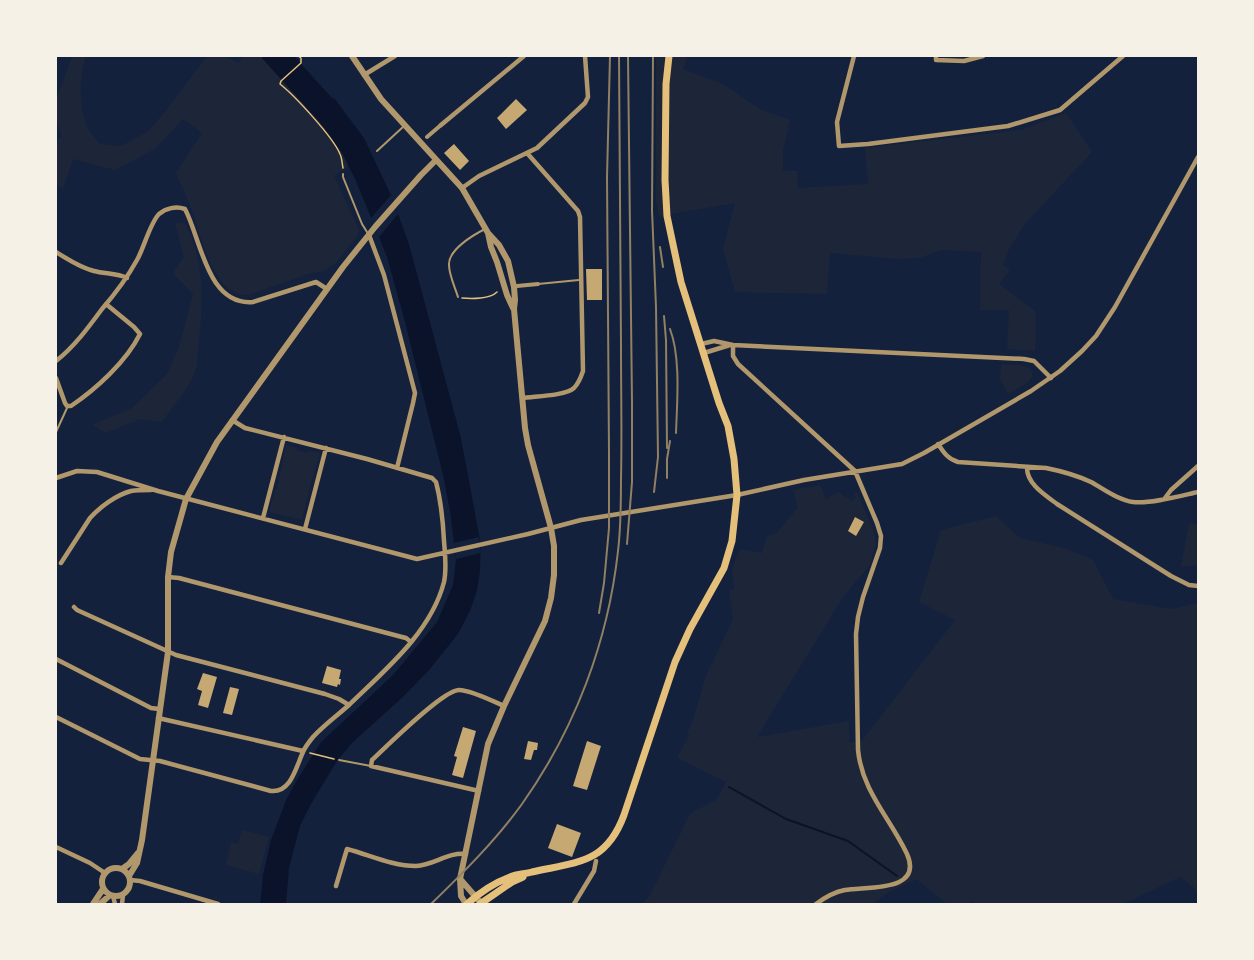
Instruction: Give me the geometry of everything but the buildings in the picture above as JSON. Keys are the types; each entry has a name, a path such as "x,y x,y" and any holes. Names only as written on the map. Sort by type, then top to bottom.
{"main road":[{"path":"466,904 486,889 511,876 586,860 605,847 614,836 620,825 675,662 690,629 724,568 732,541 737,495 728,426 681,282 667,216 666,84 669,56"},
{"path":"481,904 512,882 531,873"}],"street":[{"path":"352,56 381,99 462,188 508,261 514,287 514,309 528,445 551,528 555,560 551,598 545,621 488,744 460,879 461,896 466,904"},
{"path":"364,75 395,56"},
{"path":"427,137 524,56"},
{"path":"462,188 479,176 537,148 588,100 585,56"},
{"path":"854,56 837,122 839,146 1008,126 1029,120 1060,110 1124,56"},
{"path":"936,58 964,61 983,56"},
{"path":"522,398 569,391 576,387 583,371 580,217 578,211 527,153"},
{"path":"56,478 77,471 90,471 186,499 417,559 604,516 737,495 804,480 902,464 1027,394 1076,357 1096,336 1115,307 1198,157"},
{"path":"129,878 137,863 140,850 168,652 168,577 171,552 186,499 200,471 232,420 327,289 375,227 436,160"},
{"path":"56,361 74,345 126,278 159,214 172,208 185,209 207,268 215,281 237,301 253,302 316,282 327,289"},
{"path":"369,235 384,275 415,393 397,468"},
{"path":"56,252 89,270 126,278"},
{"path":"517,286 537,284"},
{"path":"56,378 65,404 71,406 105,379 135,343 140,334 106,304"},
{"path":"701,344 714,341 733,345 1024,359 1034,361 1051,378"},
{"path":"704,354 733,345"},
{"path":"733,345 734,356 738,364 855,471 881,536 857,626 859,766 872,796 909,859 910,870 904,879 895,884 878,888 847,889 816,904"},
{"path":"56,717 140,759 191,769 278,792 284,789 291,779 300,763 303,751 315,735 349,705 423,627 436,605 445,574 443,526 436,482 432,478 326,448 244,428 232,420"},
{"path":"263,518 284,437"},
{"path":"938,444 950,459 958,462 1046,468 1066,472 1129,501 1143,502 1198,492"},
{"path":"305,529 326,448"},
{"path":"1165,498 1198,466"},
{"path":"1027,468 1027,473 1033,483 1057,504 1171,576 1188,585 1198,586"},
{"path":"61,563 94,513 123,494 131,491 154,490"},
{"path":"168,577 402,637 411,642"},
{"path":"74,607 168,652 330,696 349,705"},
{"path":"56,659 152,708 159,709"},
{"path":"479,791 371,766 372,760 433,705 454,691 466,691 504,706"},
{"path":"158,718 303,751"},
{"path":"56,846 98,867 105,873"},
{"path":"336,886 347,849 403,865 418,866 457,853 466,854"},
{"path":"122,869 134,860 140,850"},
{"path":"574,904 594,871 596,861"},
{"path":"115,904 101,882 105,873 112,868 126,871 129,878 129,889 123,895 122,904"},
{"path":"129,878 218,904"},
{"path":"460,879 481,904"},
{"path":"93,904 104,889"},
{"path":"100,904 111,896 123,895"}],"lane":[{"path":"377,151 404,126"},
{"path":"343,174 360,219 369,235"},
{"path":"458,297 449,265 450,258 456,249 476,234 487,230"},
{"path":"537,284 581,280"},
{"path":"56,432 67,406"},
{"path":"339,760 371,766"}],"path":[{"path":"298,56 301,58 301,63 280,84 322,127 337,148 342,161 343,174"},
{"path":"458,297 494,296 501,289"},
{"path":"311,753 339,760"}],"shaded area":[{"path":"72,56 86,56 82,72 81,99 83,116 88,129 100,144 121,146 147,132 207,56 226,56 238,63 243,56 262,56 321,123 349,166 334,176 359,230 358,235 335,264 324,271 308,274 248,295 236,293 226,286 211,263 176,173 202,133 183,119 155,149 115,170 73,159 63,189 56,184 56,141 62,136 56,121 56,100"},
{"path":"262,56 294,56 335,99 364,138 391,195 409,244 461,438 481,545 477,591 458,634 430,669 403,697 352,743 337,761 311,804 300,826 289,868 286,904 260,904 263,875 271,840 286,800 321,742 393,675 437,622 453,585 456,559 443,475 387,257 342,153 323,126"},
{"path":"656,56 688,56 683,69 723,84 760,109 790,120 783,151 783,171 797,171 798,188 868,184 865,148 1021,130 1066,113 1092,152 1024,225 1008,251 1003,265 1010,270 999,284 1036,312 1035,351 1007,349 1009,310 980,310 981,252 941,250 920,258 898,259 830,253 827,294 735,292 723,249 735,203 659,216 656,201"},
{"path":"175,223 185,223 197,253 200,269 202,301 194,374 162,422 140,419 106,433 92,425 132,408 167,374 179,347 193,294 173,273 184,257"},
{"path":"1001,364 1027,367 1032,372 1032,377 1027,383 1008,394 1000,378"},
{"path":"286,445 308,453 309,451 320,453 302,520 269,512 275,489 277,489"},
{"path":"820,485 826,499 838,492 852,501 856,497 854,493 857,492 874,532 876,543 870,565 843,597 757,737 849,721 849,742 861,742 955,620 919,602 941,530 996,516 1020,538 1064,548 1093,560 1113,599 1171,609 1198,603 1198,891 1180,877 1123,904 977,904 972,901 970,904 947,904 916,879 889,892 872,904 643,904 650,895 690,814 717,799 726,782 677,758 689,735 687,733 706,676 733,619 729,590 734,589 732,569 740,549 762,553 767,536 777,533 798,507 793,490"},
{"path":"1189,523 1198,525 1198,565 1181,567"},
{"path":"242,830 269,837 259,874 226,865 231,842 238,844"}],"pier":[{"path":"391,195 398,214 379,237 371,218"},
{"path":"479,537 481,553 456,559 454,543"}],"waterway":[{"path":"729,787 786,819 848,841 897,876"}],"railway":[{"path":"599,613 609,528 607,177 610,56"},
{"path":"431,904 501,830 541,775 558,746 586,684 606,618 618,551 621,506 619,56"},
{"path":"627,544 632,482 628,56"},
{"path":"653,56 652,210 658,457 654,492"},
{"path":"660,247 663,267"},
{"path":"664,316 667,448"},
{"path":"670,329 677,366 676,433"},
{"path":"667,478 670,441"}]}
